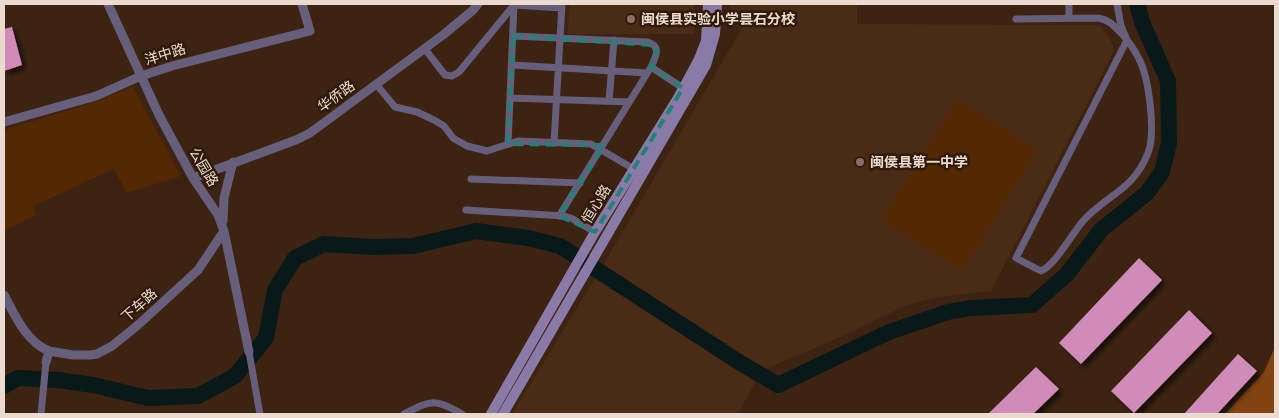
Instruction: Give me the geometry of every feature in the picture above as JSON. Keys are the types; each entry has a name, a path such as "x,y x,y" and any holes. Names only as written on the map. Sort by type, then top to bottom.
{"main road":[{"name":"恒心路","path":"503,414 580,271 586,250 595,232 698,61 706,41 708,4"},
{"name":"恒心路","path":"491,414 580,271 595,256 685,102 708,60 715,34 717,4"}],"street":[{"name":"公园路","path":"108,4 159,115 193,178 218,215 224,231 249,352"},
{"name":"洋中路","path":"4,122 85,100 141,76 193,60 310,31 302,4"},
{"name":"华侨路","path":"193,178 302,137 424,49 465,17 478,4"},
{"path":"1069,4 1069,18"},
{"path":"1016,19 1097,18 1105,20 1112,24 1127,40 1139,57 1146,76 1150,115 1149,150 1132,181 1084,220 1045,270 1038,270 1016,258 1127,40 1117,4"},
{"path":"424,49 446,75 456,75 514,5"},
{"path":"514,5 562,6 554,143"},
{"path":"508,144 514,5"},
{"path":"513,36 647,42 654,45 657,52 649,70 559,216"},
{"path":"609,101 614,40"},
{"path":"512,65 612,71 649,70 683,88"},
{"path":"376,84 395,107 417,112 434,120 444,126 453,138 467,146 487,150 518,141 591,144 634,169"},
{"path":"510,98 629,102"},
{"path":"224,231 222,205 234,162"},
{"path":"471,179 580,182"},
{"path":"466,210 559,216 570,218 595,232"},
{"name":"下车路","path":"49,351 73,355 90,355 112,346 198,270 224,231"},
{"path":"4,295 30,337 39,346 49,351 42,390 41,414"},
{"path":"249,352 260,414"},
{"path":"404,414 422,405 436,402 445,404 462,414"}],"highlighted area":[{"path":"513,36 654,45 657,52 651,67 683,88 595,232 559,216 604,145 508,144"}],"shaded area":[{"name":"闽侯县实验小学昙石分校","path":"569,4 695,4 694,34 568,34"},
{"name":"闽侯县第一中学","path":"731,4 857,4 857,24 1095,25 1101,27 1109,37 1113,46 1113,53 991,291 938,297 907,305 841,337 761,371 738,414 512,414 599,272 745,23 730,25"},
{"path":"133,87 181,176 127,193 114,169 33,206 36,215 4,231 4,130 89,104"},
{"path":"957,100 1037,150 962,270 882,220"},
{"path":"1275,347 1275,414 1225,414 1264,372"}],"building":[{"path":"12,27 22,65 4,71 4,29"},
{"path":"1139,258 1162,280 1081,364 1059,343"},
{"path":"1189,310 1212,333 1134,413 1111,391"},
{"path":"1238,354 1257,371 1217,414 1184,414"},
{"path":"1036,367 1059,389 1033,414 988,414"}],"waterway":[{"path":"4,386 18,378 58,380 93,385 148,398 198,396 235,376 266,338 275,290 295,258 324,244 374,247 413,246 476,231 528,238 560,246 739,362 778,385 889,332 948,312 970,308 1032,305 1067,274 1101,230 1147,193 1162,172 1169,143 1168,81 1142,22 1137,4"}],"place":[{"name":"闽侯县实验小学昙石分校","path":"631,19"},
{"name":"闽侯县第一中学","path":"860,162"}]}
